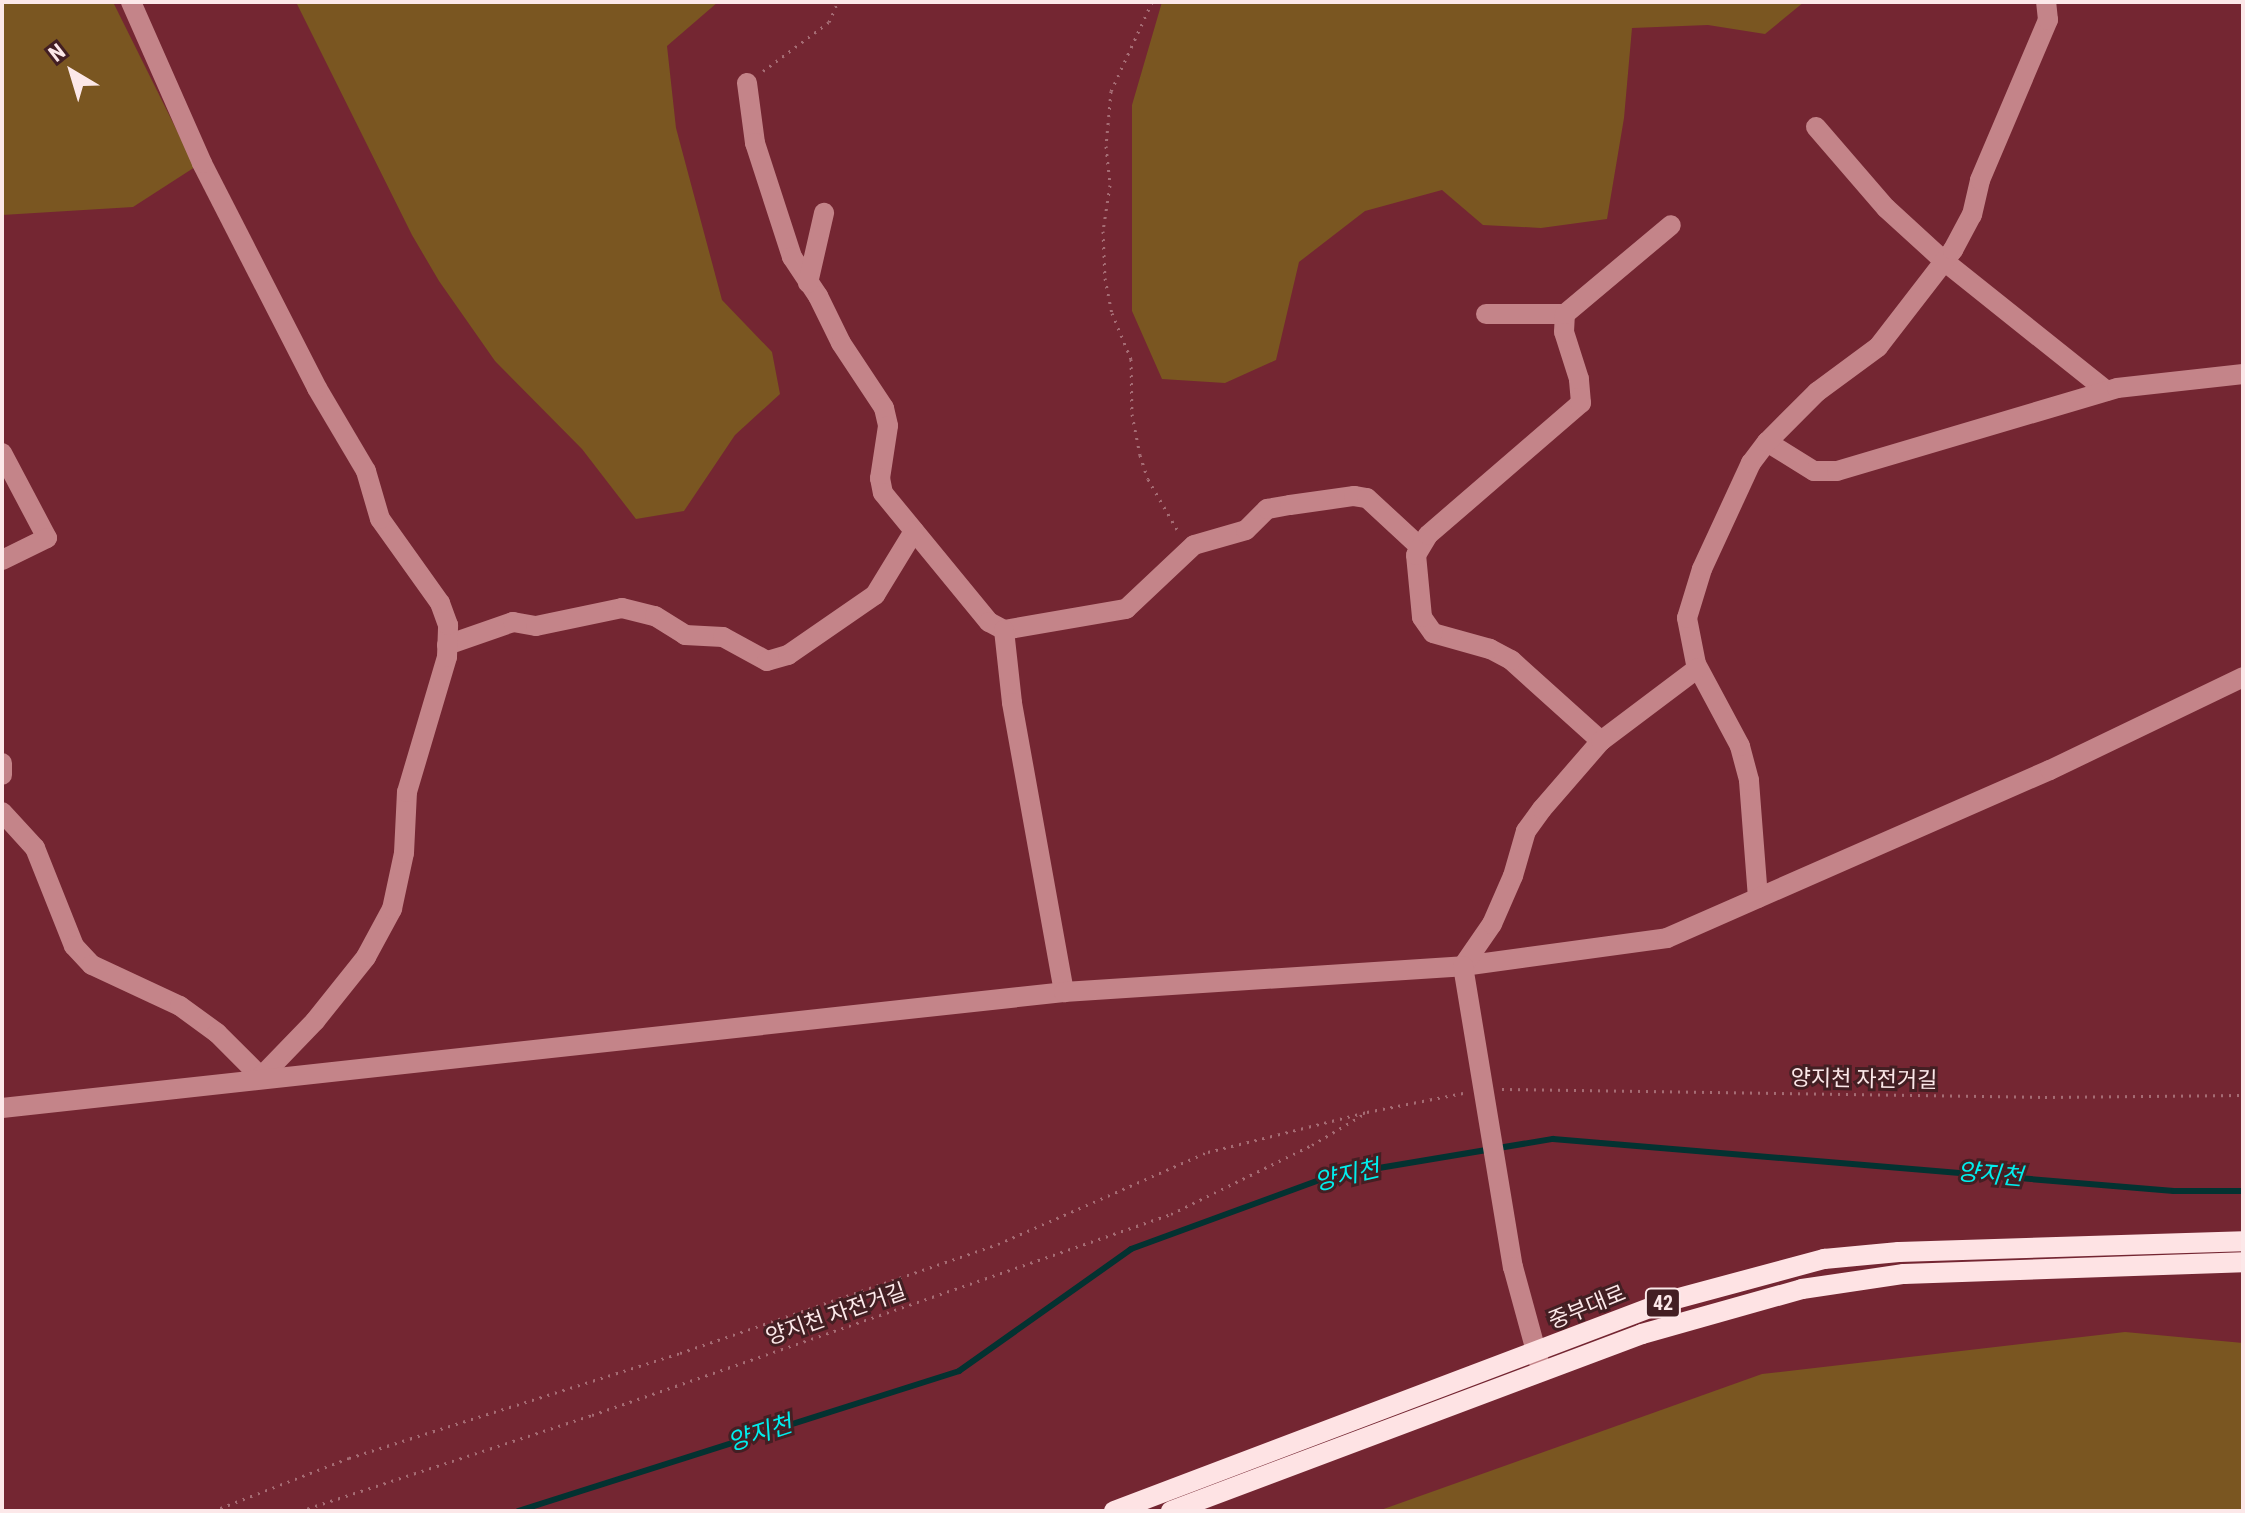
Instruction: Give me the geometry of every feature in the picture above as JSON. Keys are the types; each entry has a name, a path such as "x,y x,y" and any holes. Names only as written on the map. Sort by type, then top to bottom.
{"main road":[{"name":"중부대로","path":"1171,1511 1539,1362 1668,1301 1824,1259 1899,1252 2243,1241"},
{"name":"중부대로","path":"1114,1511 1539,1362 1802,1289 1904,1274 2243,1262"}],"street":[{"path":"131,2 202,163 317,388 366,471 380,519 440,603 448,625 447,657 407,792 404,853 392,909 366,957 315,1021 261,1077"},
{"path":"1758,898 1749,780 1740,746 1698,668 1687,618 1690,605 1702,569 1751,463 1767,442 1817,392 1878,347 1944,261 1972,215 1980,180 2048,20 2046,2"},
{"path":"747,83 755,143 792,257 841,343 884,408 888,426 880,478 883,493 989,622 1004,630 1126,609 1194,545 1246,530 1267,509 1354,496 1367,498 1420,547"},
{"path":"1816,127 1886,208 1944,261 2107,391"},
{"path":"808,283 824,213"},
{"path":"1486,314 1565,314 1671,225"},
{"path":"1565,314 1564,332 1579,379 1581,403 1428,535 1416,555 1422,617 1433,633 1490,649 1511,660 1601,741"},
{"path":"1767,442 1814,471 1837,471 2107,391 2174,379 2243,374"},
{"path":"2,453 47,538 2,560"},
{"path":"447,645 513,622 536,626 622,608 655,616 685,635 723,637 767,661 788,655 846,619 875,595 914,531"},
{"path":"1004,630 1012,703 1064,992"},
{"path":"1539,1362 1513,1267 1463,966 1492,924 1513,876 1526,831 1601,741 1698,668"},
{"path":"2,1108 261,1077 1064,992 1463,966 1667,938 2050,770 2243,677"},
{"path":"2,763 2,775"},
{"path":"2,812 35,848 74,946 92,965 180,1006 217,1033 261,1077"}],"path":[{"path":"747,83 829,22 838,2"},
{"path":"1152,2 1111,91 1106,146 1110,185 1103,231 1105,278 1112,313 1131,359 1132,414 1140,455 1148,479 1188,550"},
{"name":"양지천 자전거길","path":"213,1511 349,1458 680,1353 998,1244 1208,1152 1367,1112 1486,1096 2243,1095"},
{"name":"양지천 자전거길","path":"300,1511 592,1415 1143,1224 1312,1145 1367,1112"}],"shaded area":[{"path":"2,2 113,2 195,167 133,207 2,215"},
{"path":"296,2 718,2 667,46 676,128 722,300 772,352 780,394 735,435 684,511 636,519 582,449 495,361 439,281 412,235"},
{"path":"1162,2 1804,2 1765,34 1708,25 1632,28 1624,118 1607,219 1541,228 1483,225 1442,190 1365,211 1299,262 1276,360 1225,383 1162,379 1132,311 1132,105"},
{"path":"2125,1332 2243,1343 2243,1511 1378,1511 1762,1374"}],"waterway":[{"name":"양지천","path":"518,1511 959,1371 1131,1249 1331,1176 1553,1139 2174,1191 2243,1191"}]}
